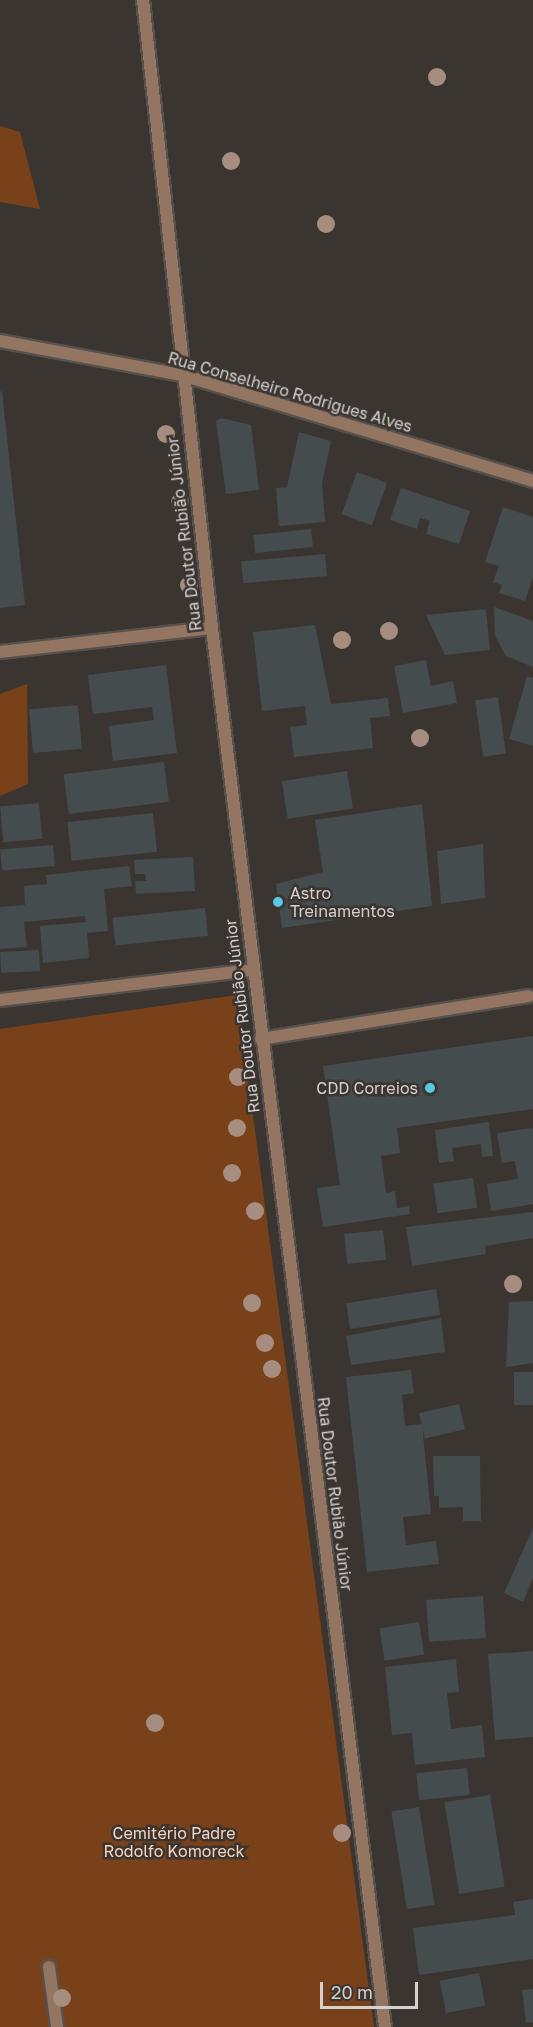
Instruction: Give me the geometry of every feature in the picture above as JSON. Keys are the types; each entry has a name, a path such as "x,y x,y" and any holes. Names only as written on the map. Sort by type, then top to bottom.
{"street":[{"name":"Rua Doutor Rubião Júnior","path":"143,0 182,375 261,1039 385,2027"},
{"name":"Rua Conselheiro Rodrigues Alves","path":"0,341 182,375 533,482"},
{"path":"0,652 212,628"},
{"path":"0,1000 253,970"},
{"path":"261,1039 529,996"},
{"path":"49,1967 57,2027"}],"green space":[{"path":"0,126 20,132 40,209 0,202"},
{"path":"27,684 28,784 0,796 0,694"},
{"name":"Cemitério Padre Rodolfo Komoreck","path":"237,995 374,2027 0,2027 0,1029"}],"building":[{"path":"2,391 25,605 0,608 0,392"},
{"path":"221,418 251,425 259,490 226,494 216,421"},
{"path":"299,432 331,441 322,484 325,522 279,526 276,488 287,487"},
{"path":"357,472 387,483 372,525 342,514"},
{"path":"401,488 470,511 459,544 426,534 430,521 420,518 417,529 390,520"},
{"path":"503,507 533,517 533,577 525,601 499,593 502,585 493,582 499,566 485,562"},
{"path":"311,529 313,547 255,553 253,535"},
{"path":"325,554 327,576 243,583 241,561"},
{"path":"494,607 533,621 533,667 506,656 495,636"},
{"path":"486,609 490,650 445,655 426,615"},
{"path":"315,625 331,704 388,698 390,716 370,718 373,748 294,757 290,727 307,725 305,706 262,711 253,632"},
{"path":"426,660 431,686 453,681 457,703 403,713 394,666"},
{"path":"166,665 177,753 113,761 109,726 154,720 152,707 93,714 88,675"},
{"path":"527,676 533,678 533,746 509,739"},
{"path":"498,697 506,753 483,757 475,700"},
{"path":"78,705 82,749 33,753 29,709"},
{"path":"164,762 169,802 69,814 64,774"},
{"path":"347,771 353,809 288,819 282,781"},
{"path":"39,803 42,839 3,842 0,806"},
{"path":"422,804 432,906 282,928 276,884 323,872 315,820"},
{"path":"153,813 157,852 72,861 67,822"},
{"path":"483,844 485,898 441,904 437,851"},
{"path":"53,845 55,866 2,871 0,850"},
{"path":"193,857 195,891 136,894 135,881 146,881 145,874 135,874 134,860"},
{"path":"129,866 132,886 104,889 108,931 87,933 89,958 43,963 40,926 86,922 85,916 24,922 27,947 0,949 0,907 25,905 24,886 47,884 46,875"},
{"path":"205,908 208,936 115,946 113,918"},
{"path":"39,950 40,971 1,973 0,952"},
{"name":"CDD Correios","path":"533,1036 533,1109 397,1128 400,1153 381,1156 386,1193 395,1191 397,1208 409,1206 410,1214 323,1227 317,1188 340,1185 323,1066"},
{"path":"489,1122 493,1156 482,1157 481,1144 452,1148 454,1161 439,1163 435,1130"},
{"path":"533,1128 533,1204 491,1211 487,1184 518,1179 515,1161 502,1163 497,1133"},
{"path":"473,1178 477,1208 438,1213 433,1184"},
{"path":"533,1212 533,1238 485,1246 486,1254 412,1266 406,1227"},
{"path":"383,1230 386,1260 347,1264 344,1234"},
{"path":"436,1289 440,1315 350,1329 346,1303"},
{"path":"533,1301 533,1363 506,1367 509,1302"},
{"path":"441,1318 445,1352 351,1365 346,1336"},
{"path":"411,1370 414,1393 402,1395 405,1426 422,1424 431,1514 403,1517 406,1545 436,1541 439,1564 367,1572 346,1377"},
{"path":"514,1372 533,1372 533,1405 514,1405"},
{"path":"459,1404 465,1429 425,1439 419,1413"},
{"path":"433,1456 480,1456 481,1521 463,1521 463,1507 439,1508 439,1496 434,1496"},
{"path":"533,1528 533,1578 523,1602 504,1593"},
{"path":"483,1596 486,1638 429,1642 426,1600"},
{"path":"419,1622 424,1655 385,1661 379,1628"},
{"path":"533,1651 533,1737 495,1740 488,1654"},
{"path":"456,1659 459,1692 447,1693 451,1729 482,1725 485,1757 415,1765 412,1733 392,1735 385,1667"},
{"path":"467,1768 470,1795 419,1800 416,1773"},
{"path":"490,1795 505,1887 459,1894 445,1802"},
{"path":"419,1807 434,1905 407,1909 391,1811"},
{"path":"533,1899 533,1959 419,1975 413,1928 515,1915 513,1902"},
{"path":"479,1973 485,2005 446,2013 440,1981"},
{"path":"533,1989 533,2022 526,2023 522,1990"}],"place":[{"name":"Astro Treinamentos","path":"278,902"},
{"name":"CDD Correios","path":"430,1088"}]}
